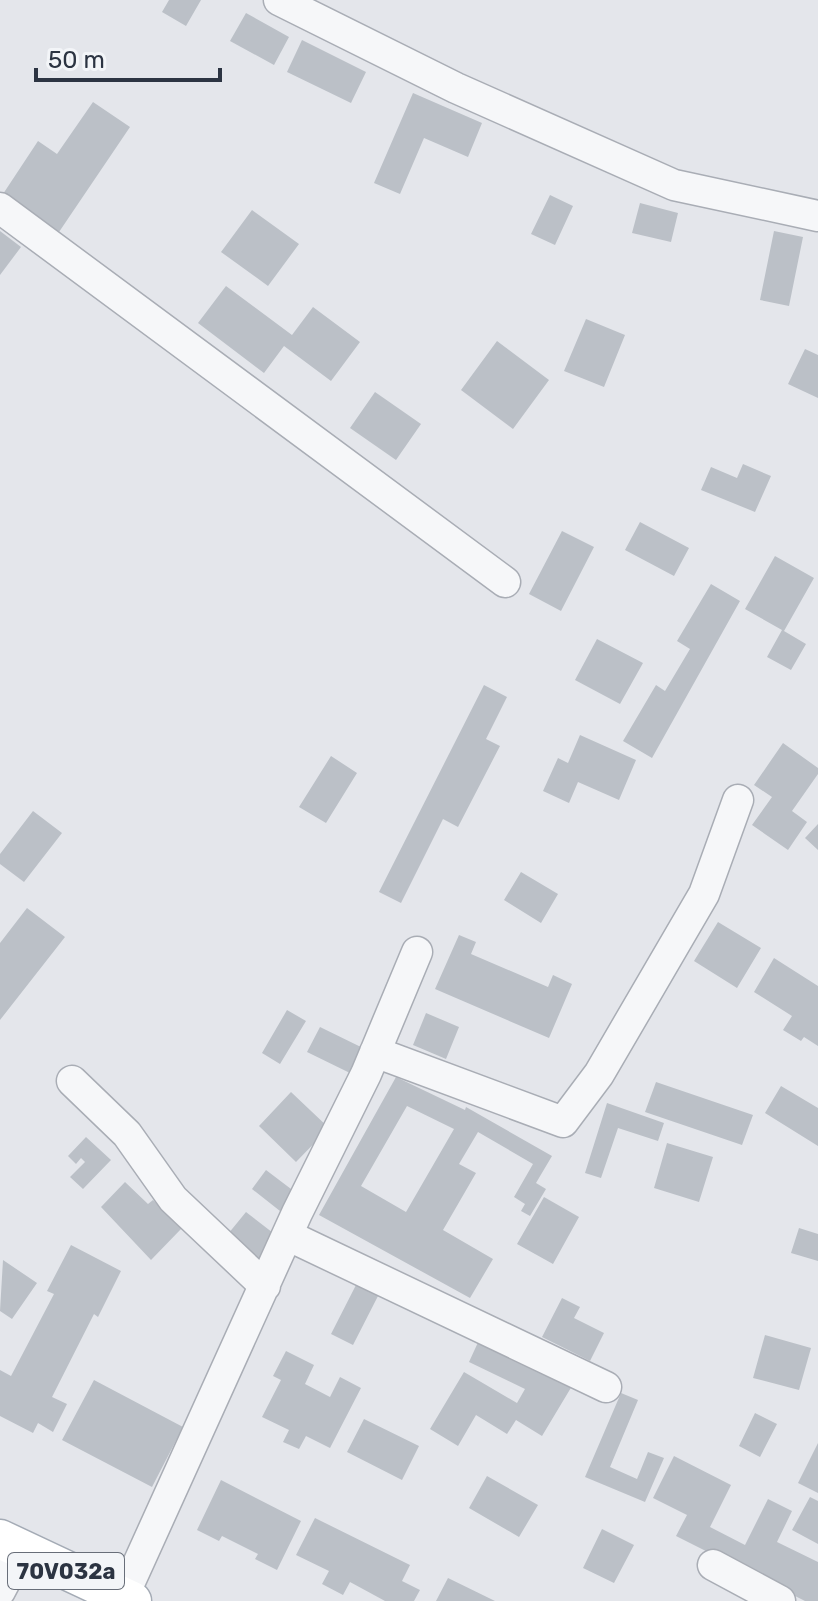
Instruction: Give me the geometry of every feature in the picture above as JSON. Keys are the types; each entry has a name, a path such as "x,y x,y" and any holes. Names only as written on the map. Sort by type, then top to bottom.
{"main road":[{"name":"70V032a","path":"11,1545 128,1599"}],"street":[{"path":"279,0 456,88 674,185 818,216"},
{"path":"0,208 505,582"},
{"path":"375,1052 563,1122 599,1074 704,894 738,800"},
{"path":"128,1599 287,1235 375,1052 417,952"},
{"path":"72,1081 127,1134 173,1199 265,1286"},
{"path":"287,1235 606,1387"},
{"path":"0,1591 11,1545"},
{"path":"713,1565 780,1601"}],"building":[{"path":"169,0 201,0 186,26 162,12"},
{"path":"246,13 289,37 274,65 230,41"},
{"path":"302,40 366,72 351,103 287,72"},
{"path":"413,93 482,123 468,157 424,138 400,194 374,183"},
{"path":"93,102 130,127 59,232 3,194 38,141 57,154"},
{"path":"550,195 573,206 555,245 531,234"},
{"path":"640,203 678,213 671,242 632,233"},
{"path":"252,210 299,244 268,286 221,252"},
{"path":"0,231 21,247 0,275"},
{"path":"774,231 803,237 789,306 760,300"},
{"path":"226,286 292,335 313,307 360,342 331,381 284,346 264,373 198,323"},
{"path":"586,319 625,335 604,387 564,371"},
{"path":"497,341 549,380 513,429 461,390"},
{"path":"805,349 818,355 818,398 788,384"},
{"path":"375,392 421,424 396,460 350,428"},
{"path":"743,464 771,476 755,512 701,490 711,467 737,478"},
{"path":"640,522 689,548 674,576 625,550"},
{"path":"562,531 594,547 561,611 529,594"},
{"path":"775,556 814,578 784,631 806,644 791,670 767,657 782,630 745,609"},
{"path":"711,584 740,601 652,758 623,741 656,685 665,691 690,649 677,641"},
{"path":"597,639 643,663 620,704 575,680"},
{"path":"484,685 507,697 486,739 500,746 458,827 443,819 401,903 379,892"},
{"path":"580,735 636,760 619,800 578,782 569,803 543,791 558,758 568,763"},
{"path":"783,743 818,768 818,774 792,811 807,822 788,850 752,825 772,797 754,785"},
{"path":"331,756 357,773 326,823 299,807"},
{"path":"33,811 62,833 24,882 0,864 0,854"},
{"path":"818,824 818,850 805,838"},
{"path":"521,872 558,894 541,923 504,900"},
{"path":"27,908 65,937 0,1020 0,943"},
{"path":"718,922 761,948 737,988 694,961"},
{"path":"459,935 476,942 471,954 548,987 553,975 572,984 549,1038 435,989"},
{"path":"774,958 818,986 818,1046 804,1037 801,1041 783,1030 792,1016 754,992"},
{"path":"287,1010 306,1021 280,1064 262,1053"},
{"path":"426,1013 459,1027 446,1059 413,1045"},
{"path":"320,1027 365,1049 352,1074 307,1052"},
{"path":"396,1077 465,1110 466,1107 552,1156 536,1183 546,1189 530,1216 521,1211 525,1204 514,1197 533,1164 478,1132 459,1164 476,1173 443,1230 493,1259 470,1298 319,1215","holes":["407,1106 454,1129 406,1212 361,1186"]},
{"path":"656,1082 753,1115 742,1145 645,1112"},
{"path":"781,1086 818,1108 818,1146 765,1113"},
{"path":"291,1092 329,1128 296,1162 259,1126"},
{"path":"607,1103 664,1123 658,1141 618,1128 601,1178 585,1173"},
{"path":"86,1137 111,1160 83,1189 70,1177 85,1162 81,1158 76,1164 68,1156"},
{"path":"667,1143 713,1157 699,1202 654,1188"},
{"path":"266,1170 295,1192 280,1211 252,1189"},
{"path":"125,1182 148,1204 153,1200 182,1228 151,1260 101,1207"},
{"path":"544,1197 579,1217 553,1264 517,1244"},
{"path":"246,1212 277,1236 259,1259 228,1234"},
{"path":"799,1228 818,1234 818,1261 791,1253"},
{"path":"71,1245 121,1271 98,1317 94,1314 52,1397 67,1404 53,1432 38,1423 33,1433 0,1416 0,1370 11,1376 54,1294 47,1291"},
{"path":"3,1260 37,1283 12,1319 0,1311"},
{"path":"356,1285 378,1296 353,1345 331,1334"},
{"path":"562,1298 580,1307 574,1318 604,1333 590,1361 542,1337"},
{"path":"765,1335 811,1348 799,1390 753,1378"},
{"path":"480,1338 572,1386 542,1436 516,1420 507,1434 476,1415 458,1446 430,1429 464,1372 517,1403 525,1389 469,1362"},
{"path":"286,1351 314,1365 305,1384 330,1397 340,1377 361,1388 330,1448 306,1436 299,1449 283,1442 289,1430 262,1417 281,1380 273,1376"},
{"path":"94,1380 183,1427 152,1487 62,1440"},
{"path":"621,1393 638,1400 610,1467 637,1479 648,1452 664,1458 645,1502 585,1477"},
{"path":"755,1413 777,1424 760,1457 739,1446"},
{"path":"364,1419 419,1446 402,1480 347,1452"},
{"path":"818,1443 818,1493 798,1483"},
{"path":"674,1456 731,1485 710,1527 745,1545 768,1499 792,1511 777,1542 818,1562 818,1601 805,1601 676,1536 687,1515 653,1498"},
{"path":"487,1476 538,1505 519,1537 469,1508"},
{"path":"221,1480 301,1521 277,1570 255,1559 258,1554 222,1536 219,1541 197,1530"},
{"path":"810,1497 818,1501 818,1544 792,1530"},
{"path":"315,1518 410,1565 402,1581 420,1590 414,1601 385,1601 350,1582 343,1595 322,1584 329,1571 296,1555"},
{"path":"602,1529 634,1545 614,1583 583,1568"},
{"path":"448,1578 495,1601 436,1601"}]}
